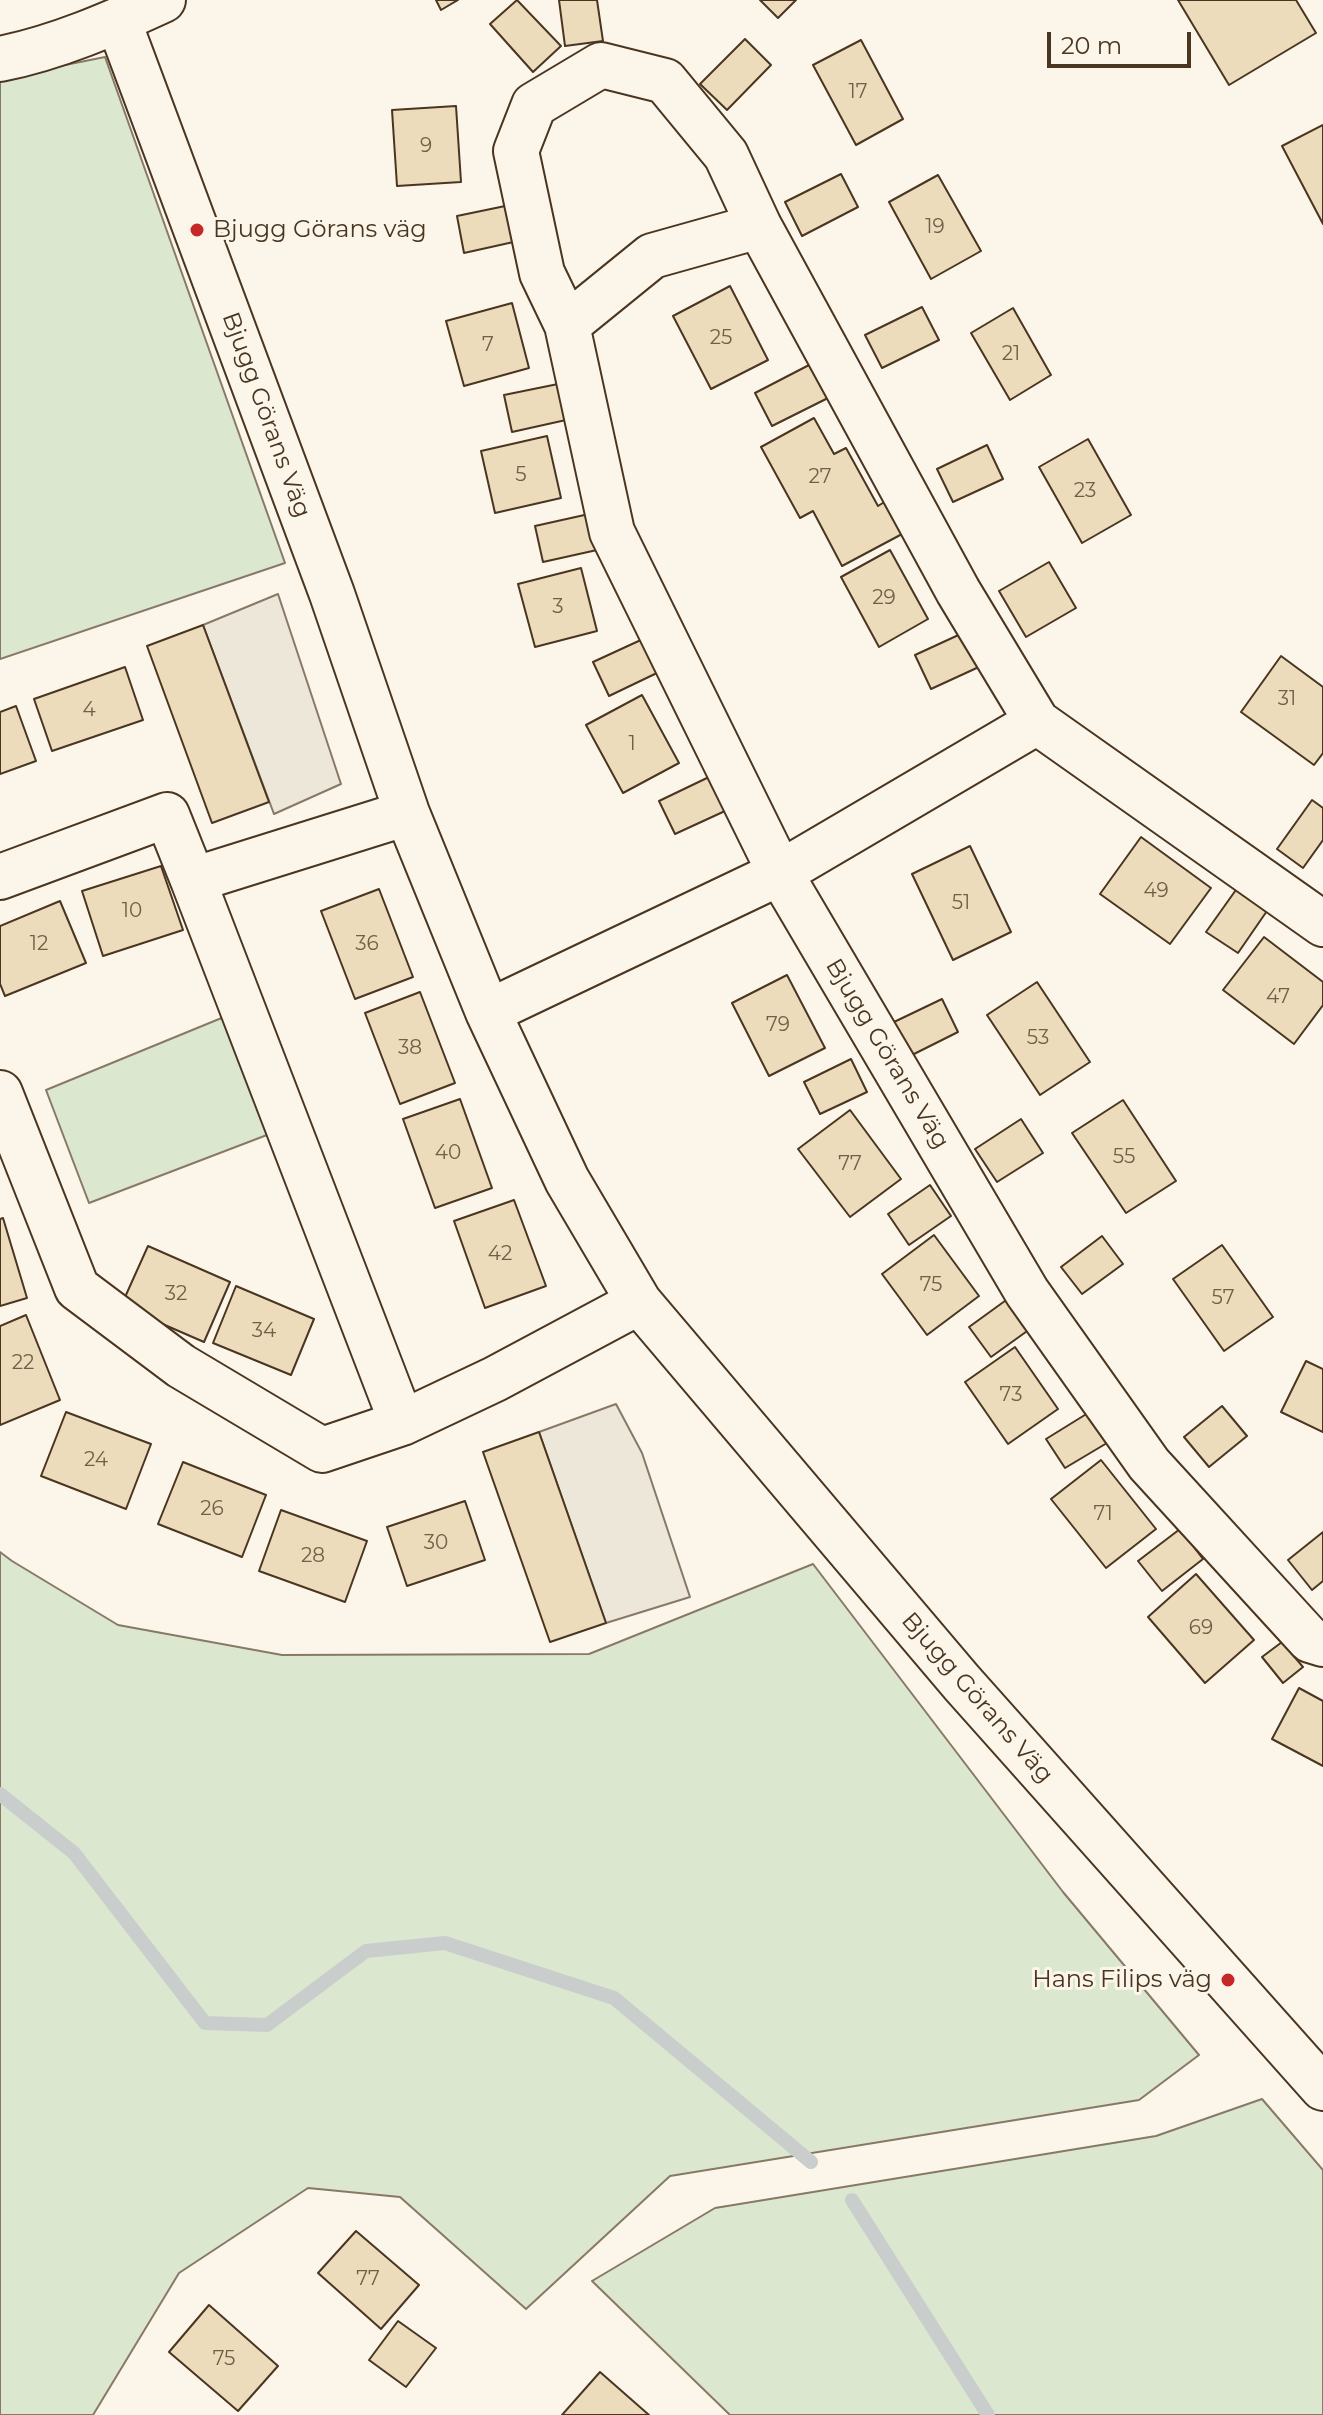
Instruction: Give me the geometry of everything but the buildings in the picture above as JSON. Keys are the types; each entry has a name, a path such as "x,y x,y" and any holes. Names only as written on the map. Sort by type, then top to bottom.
{"street":[{"path":"0,59 20,55 118,20 163,0"},
{"name":"Bjugg Görans Väg","path":"118,20 327,579 407,813 488,1012 567,1180 639,1302 962,1683 1323,2088"},
{"name":"Bjugg Görans Väg","path":"1323,924 1037,722 958,591 759,226 726,155 665,81 601,65 534,105 516,151 542,273 567,325 612,532 780,873 1027,1292 1149,1464 1310,1640 1323,1644"},
{"path":"567,325 652,256 759,226"},
{"path":"488,1012 780,873 1037,722"},
{"path":"193,880 407,813"},
{"path":"0,877 167,815 402,1423"},
{"path":"0,1093 77,1288 181,1366 322,1450 402,1423 495,1379 639,1302"}],"green space":[{"path":"105,57 285,563 0,659 0,78"},
{"path":"224,1017 280,1130 89,1203 46,1090"},
{"path":"0,1552 118,1625 282,1655 589,1654 813,1564 1063,1892 1199,2055 1139,2100 670,2176 526,2309 400,2197 308,2188 179,2273 93,2415 0,2415"},
{"path":"1262,2099 1323,2170 1323,2415 730,2415 592,2281 715,2208 1156,2136"}],"shaded area":[{"path":"278,594 341,784 274,814 203,625"},
{"path":"616,1404 642,1453 690,1597 606,1623 539,1432"}],"waterway":[{"path":"0,1794 74,1853 205,2023 267,2025 366,1951 445,1943 614,1998 811,2162"},
{"path":"852,2200 988,2415"}],"place":[{"name":"Bjugg Görans väg","path":"197,230"},
{"name":"Hans Filips väg","path":"1228,1980"}]}
